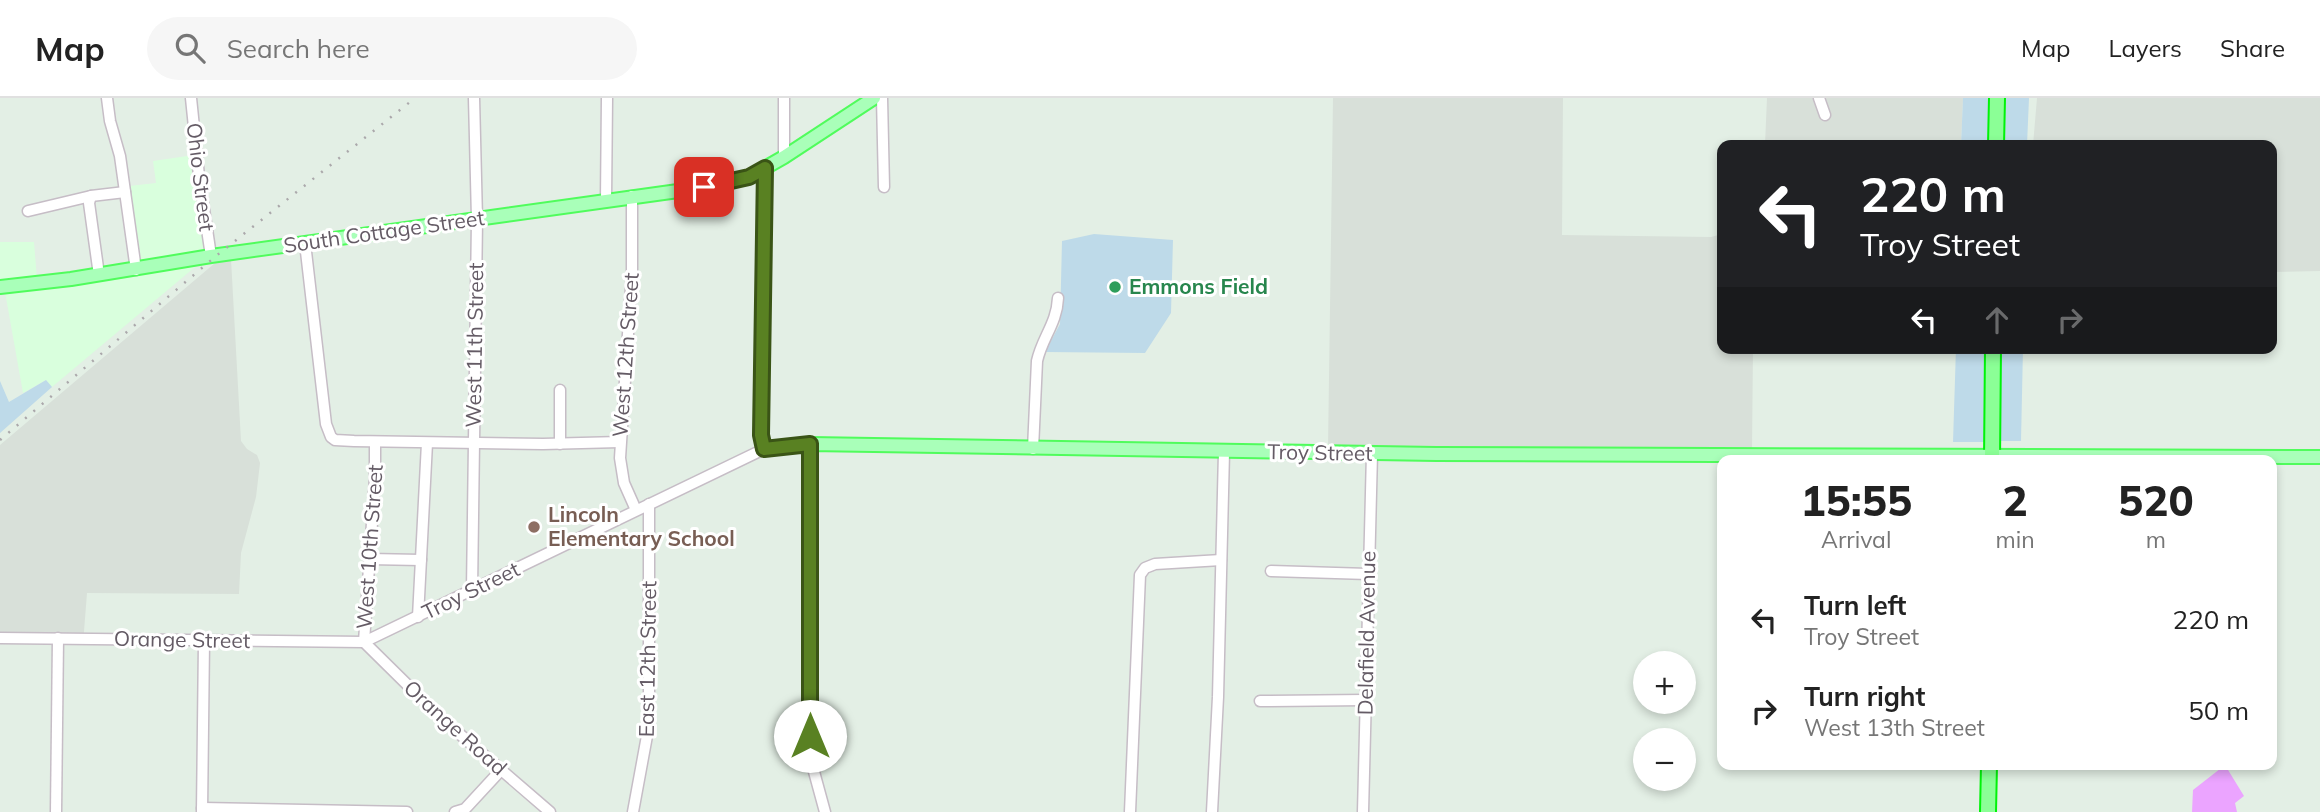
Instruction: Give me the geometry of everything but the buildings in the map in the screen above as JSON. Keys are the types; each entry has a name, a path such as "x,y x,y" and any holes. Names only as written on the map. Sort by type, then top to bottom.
{"highway":[{"path":"1996,140 1997,98"},
{"path":"1992,455 1993,354"},
{"path":"1988,812 1989,770"}],"main road":[{"name":"South Cottage Street","path":"0,288 736,181 784,157 874,98"},
{"path":"764,449 761,435 765,168"},
{"name":"Troy Street","path":"764,449 810,444 1224,452 1717,456"},
{"name":"Troy Street","path":"2277,457 2320,457"}],"street":[{"path":"107,98 111,127 120,156 136,270"},
{"name":"Ohio Street","path":"191,98 211,256"},
{"name":"West 11th Street","path":"472,591 477,219 474,98"},
{"path":"606,200 607,98"},
{"path":"784,98 784,157"},
{"path":"882,98 884,187"},
{"path":"1819,98 1825,115"},
{"path":"29,211 91,196 125,192"},
{"path":"91,196 89,203 99,275"},
{"name":"West 12th Street","path":"632,197 632,272 620,442 621,473 636,510"},
{"name":"West 10th Street","path":"305,243 328,432 335,440 375,442 364,642"},
{"path":"1033,449 1037,361 1040,348 1056,317 1058,298"},
{"path":"560,390 560,444"},
{"path":"375,442 620,442"},
{"path":"418,617 427,443"},
{"path":"810,444 810,736 813,768 825,812"},
{"name":"Troy Street","path":"364,642 764,449"},
{"path":"1212,812 1224,452"},
{"name":"Delafield Avenue","path":"1363,812 1372,453"},
{"name":"East 12th Street","path":"632,812 649,725 649,504"},
{"path":"369,559 421,560"},
{"path":"1130,812 1140,575 1145,568 1155,564 1221,560"},
{"path":"1271,571 1368,574"},
{"name":"Orange Street","path":"0,638 364,642"},
{"path":"57,812 58,638"},
{"path":"204,640 202,810 407,812"},
{"name":"Orange Road","path":"364,642 441,718 550,812"},
{"path":"1260,701 1366,700"},
{"path":"455,812 466,809 501,770"}],"shaded area":[{"path":"1333,98 1563,98 1562,235 1717,235 1717,354 1753,354 1752,450 1328,448"},
{"path":"1767,98 1963,98 1961,140 1765,140"},
{"path":"1963,98 1988,98 1988,140 1961,140"},
{"path":"2005,98 2029,98 2027,140 2004,140"},
{"path":"2037,98 2320,98 2320,271 2277,272 2277,140 2033,140"},
{"path":"201,154 213,252 52,387 46,380 23,393 5,292 0,293 0,242 34,242 37,279 130,266 120,187 156,183 153,161"},
{"name":"Emmons Field","path":"1094,234 1173,240 1171,313 1145,353 1045,352 1060,324 1062,241"},
{"path":"231,259 241,441 257,455 260,463 256,497 241,553 239,594 87,593 83,644 0,642 0,445 215,263"},
{"path":"1956,354 1987,354 1987,442 1953,442"},
{"path":"2001,354 2023,354 2021,441 2000,441"},
{"path":"46,380 52,387 0,433 0,381 9,402"},
{"path":"2219,770 2228,770 2244,796 2235,803 2237,812 2192,812 2193,790"}],"railway":[{"path":"0,440 216,256 415,98"}],"place":[{"name":"Emmons Field","path":"1115,287"},
{"name":"Lincoln Elementary School","path":"534,527"}],"route":[{"path":"704,187 749,177 765,168 761,435 764,449 810,444 810,736"}]}
